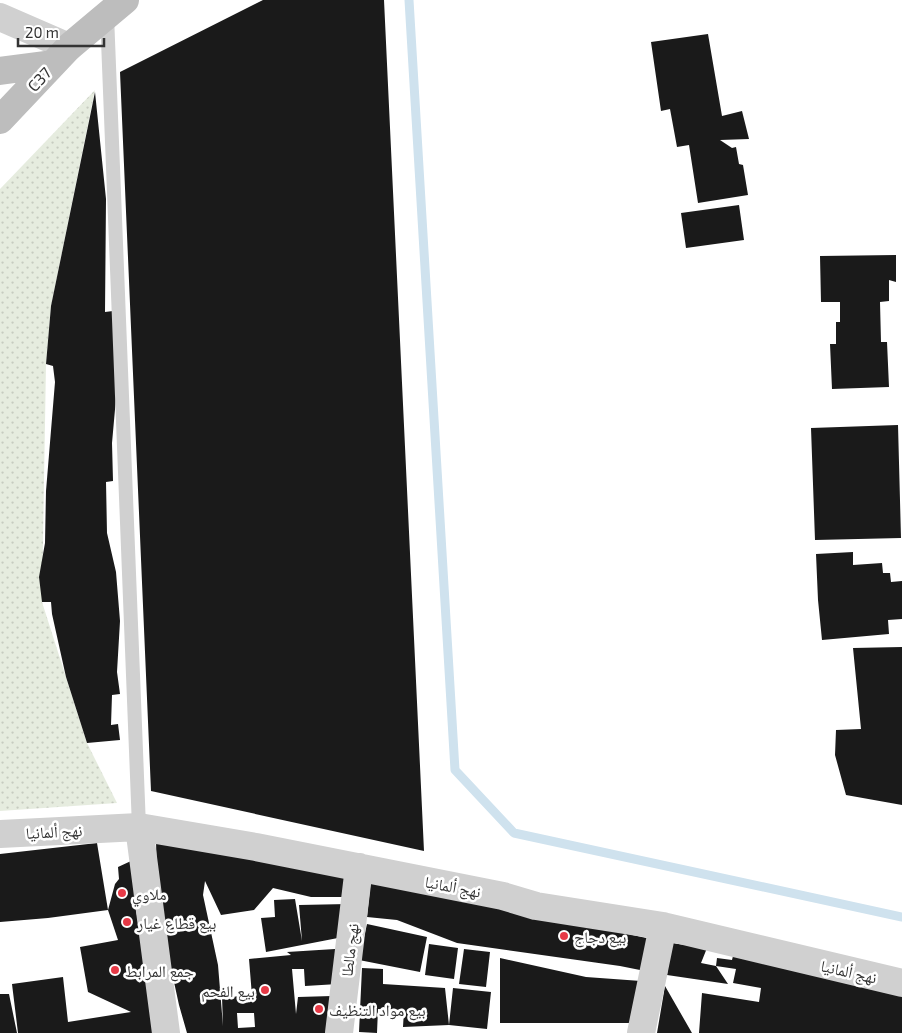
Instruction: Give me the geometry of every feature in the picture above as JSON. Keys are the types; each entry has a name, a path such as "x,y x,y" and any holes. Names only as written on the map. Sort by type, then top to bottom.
{"main road":[{"name":"C37","path":"0,120 61,55 116,7"},
{"path":"0,71 61,55"}],"street":[{"path":"0,17 61,55"},
{"path":"139,827 166,1033"},
{"name":"نهج ألمانيا","path":"0,834 139,827 359,867 503,896 536,906 663,926 902,983"},
{"name":"نهج مالطا","path":"339,1033 359,867"},
{"path":"641,1033 663,926"}],"lane":[{"path":"116,7 139,827"}],"shaded area":[{"path":"95,90 51,306 46,364 42,602 87,743 117,803 0,811 0,189"}],"building":[{"path":"263,0 384,0 424,851 151,791 120,72"},
{"path":"708,34 722,116 742,111 749,139 720,140 732,148 736,147 739,164 743,165 748,195 698,203 689,145 677,147 670,109 661,111 651,42"},
{"path":"95,92 106,199 105,312 113,311 117,387 112,443 113,481 106,482 107,533 116,572 120,621 117,672 120,694 112,695 111,725 118,724 120,740 87,743 66,677 51,602 42,602 39,577 45,543 46,491 55,382 53,366 46,364 51,306"},
{"path":"739,205 744,240 686,248 681,213"},
{"path":"896,255 896,282 889,280 889,301 880,302 881,342 887,342 889,387 832,389 830,344 836,344 836,322 840,322 840,302 821,302 820,256"},
{"path":"898,425 901,538 815,540 811,428"},
{"path":"853,552 853,565 882,563 883,573 890,573 891,582 902,581 902,619 888,620 889,634 822,640 816,554"},
{"path":"902,647 902,805 846,795 835,755 836,730 861,729 853,648"},
{"path":"156,840 346,877 345,897 311,897 273,888 254,910 221,915 205,881 203,895 218,965 223,1026 222,997 252,996 249,959 291,955 287,952 335,949 338,984 305,986 304,969 292,969 296,1014 298,997 332,996 333,1033 187,1033 164,936 157,883","holes":["237,1013 254,1013 255,1027 238,1028"]},
{"path":"97,843 108,910 0,922 0,854"},
{"path":"131,861 136,910 157,1033 18,1033 12,984 63,977 68,1022 131,1012 88,992 80,947 118,940 108,910 115,884 119,879 118,867"},
{"path":"371,879 651,939 645,971 457,943 397,920 367,917"},
{"path":"295,899 302,941 299,905 348,904 343,937 266,952 261,918 275,917 274,900"},
{"path":"367,924 427,937 420,972 359,960"},
{"path":"671,943 707,948 701,963 716,966 728,984 667,975"},
{"path":"429,944 458,948 454,979 425,975"},
{"path":"464,949 490,952 486,987 459,984"},
{"path":"733,956 902,992 902,1033 699,1033 702,993 759,1002 761,988 733,983 736,969 716,966 717,958 732,960"},
{"path":"500,958 586,977 641,981 639,1023 500,1023"},
{"path":"362,968 383,969 383,984 445,988 449,1025 403,1027 404,1010 378,1009 377,1033 359,1032"},
{"path":"665,986 692,1033 657,1033"},
{"path":"453,988 491,992 487,1029 449,1025"},
{"path":"0,994 9,994 17,1033 0,1033"}],"waterway":[{"path":"409,0 455,770 514,833 902,917"}],"place":[{"name":"ملاوي","path":"122,893"},
{"name":"بيع قطاع غيار","path":"127,922"},
{"name":"بيع دجاج","path":"564,936"},
{"name":"جمع المرابط","path":"115,970"},
{"name":"بيع الفحم","path":"265,990"},
{"name":"بيع مواد التنظيف","path":"319,1009"}]}
